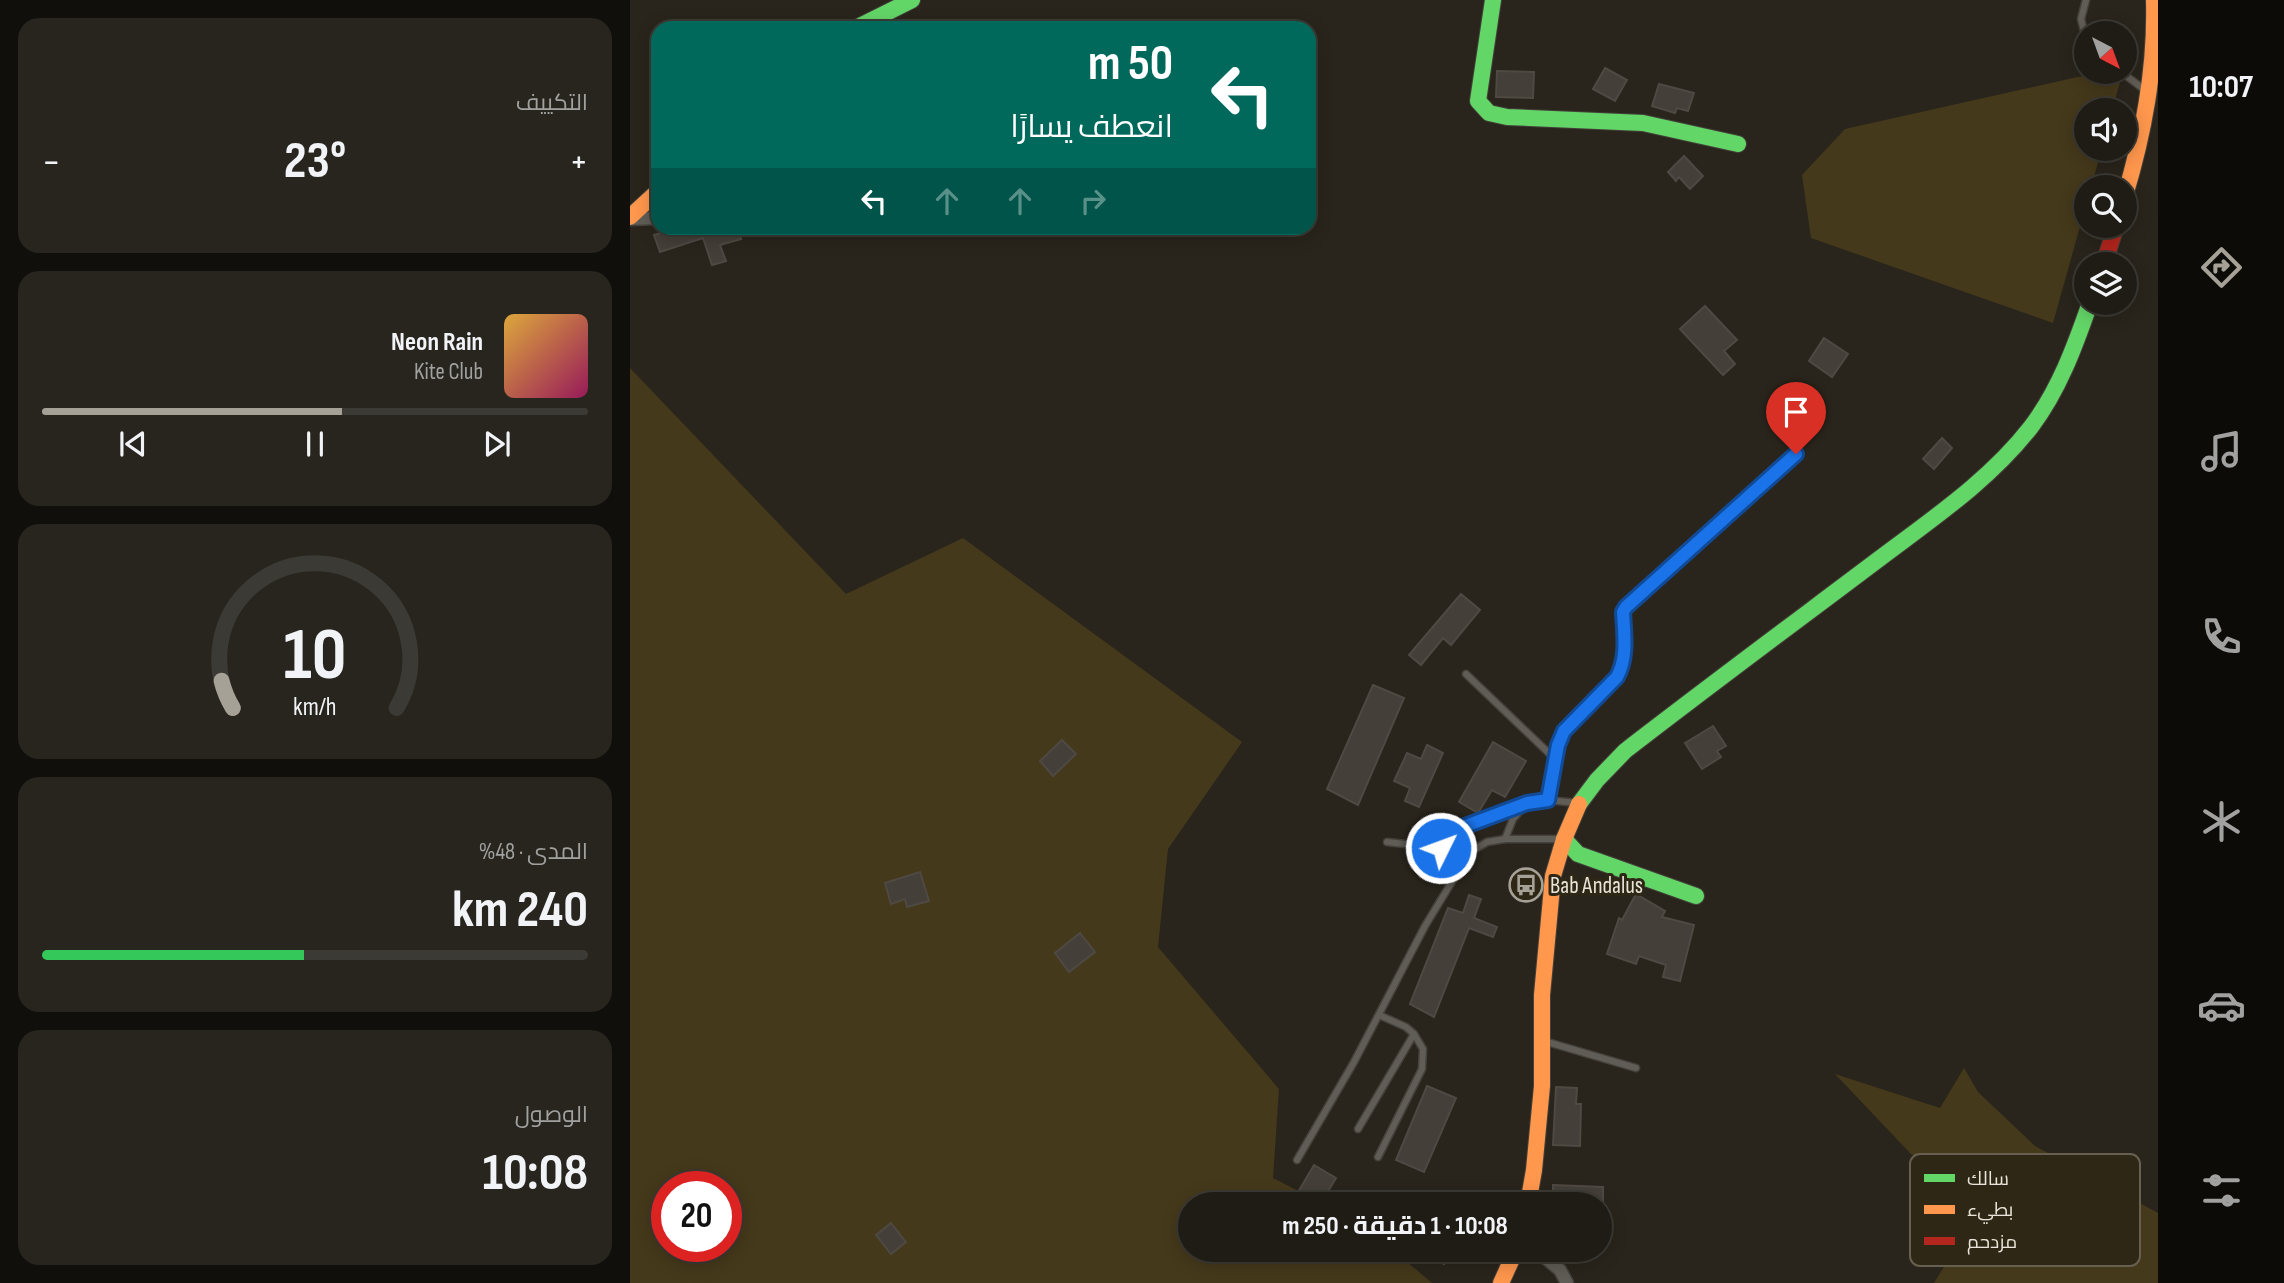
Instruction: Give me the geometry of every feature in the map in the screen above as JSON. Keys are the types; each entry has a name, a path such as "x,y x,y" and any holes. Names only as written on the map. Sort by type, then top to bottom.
{"main road":[{"path":"867,21 912,0"},
{"path":"1493,0 1478,101 1489,113 1528,119 1643,123 1738,145"},
{"path":"2132,175 2141,147 2157,59 2158,32 2154,0"},
{"path":"630,218 651,198"},
{"path":"1530,1192 1542,1086 1542,995 1553,876 1579,803 1625,751 1989,471 2021,439 2045,407 2086,315"},
{"path":"1564,839 1585,858 1696,896"},
{"path":"1501,1283 1511,1262"}],"street":[{"path":"630,218 651,218"},
{"path":"1550,1262 1560,1270 1567,1283"}],"lane":[{"path":"2082,21 2086,0"},
{"path":"2136,84 2152,96"},
{"path":"1548,800 1555,759 1564,731 1617,677 1622,668 1623,612 1626,607 1796,454"},
{"path":"1466,674 1555,759"},
{"path":"1387,842 1441,848 1460,828 1527,803 1548,800 1579,803"},
{"path":"1505,839 1513,819 1527,803"},
{"path":"1451,835 1469,852"},
{"path":"1297,1160 1354,1062 1425,926 1469,852 1488,842 1505,839 1564,839"},
{"path":"1378,1157 1422,1069 1423,1049 1406,1027 1379,1015"},
{"path":"1358,1129 1414,1034"},
{"path":"1542,1040 1636,1069"}],"shaded area":[{"path":"2074,78 2074,84 2120,84 2115,98 2074,98 2074,161 2099,161 2094,175 2074,175 2074,238 2077,238 2053,323 1811,238 1802,175 1845,129"},
{"path":"630,368 846,594 963,538 1242,742 1168,849 1158,947 1279,1089 1273,1178 1300,1192 1178,1192 1178,1262 1407,1262 1432,1283 630,1283"},
{"path":"1964,1068 1978,1092 2035,1146 2050,1154 1911,1154 1835,1074 1940,1108"},
{"path":"2140,1203 2158,1213 2158,1283 1934,1283 1945,1266 2140,1266"}],"building":[{"path":"1605,68 1627,80 1615,101 1593,89"},
{"path":"1497,71 1534,72 1533,98 1496,97"},
{"path":"1659,84 1694,93 1688,111 1677,108 1675,113 1652,106"},
{"path":"1684,156 1703,176 1690,189 1679,177 1676,181 1668,172"},
{"path":"654,235 740,235 741,239 720,245 726,261 712,265 703,238 660,252"},
{"path":"1705,306 1737,340 1724,351 1735,364 1723,375 1680,329"},
{"path":"1824,338 1848,354 1832,377 1809,361"},
{"path":"1942,438 1952,448 1934,469 1923,459"},
{"path":"1461,594 1480,610 1451,645 1443,638 1421,665 1409,655"},
{"path":"1373,685 1404,698 1358,805 1327,789"},
{"path":"1713,726 1726,746 1717,751 1721,757 1702,769 1685,743"},
{"path":"1062,740 1076,754 1053,776 1040,761"},
{"path":"1493,742 1526,761 1505,797 1492,790 1478,813 1459,802"},
{"path":"1427,745 1443,753 1419,807 1405,801 1410,788 1394,781 1407,753 1421,759"},
{"path":"920,872 929,901 907,907 905,899 891,904 885,883"},
{"path":"1636,894 1665,911 1662,917 1694,925 1680,981 1663,977 1666,965 1639,956 1636,964 1607,954 1619,918 1622,920"},
{"path":"1469,895 1481,899 1474,918 1497,927 1493,937 1469,928 1434,1017 1410,1004 1448,908 1463,913"},
{"path":"1080,933 1095,952 1069,972 1055,953"},
{"path":"1427,1086 1456,1098 1424,1172 1396,1160"},
{"path":"1556,1087 1577,1088 1576,1104 1581,1104 1580,1146 1553,1145"},
{"path":"1314,1165 1336,1178 1328,1192 1298,1192"},
{"path":"1553,1185 1603,1187 1603,1192 1553,1192"},
{"path":"891,1223 906,1242 891,1254 876,1235"}],"traffic: fast":[{"path":"870,21 912,0"},
{"path":"1493,0 1478,101 1489,113 1507,117 1643,123 1738,144"},
{"path":"1579,804 1597,780 1625,751 1979,482 2015,446 2041,413 2058,383 2086,315"},
{"path":"1564,839 1578,854 1696,896"}],"traffic: slow":[{"path":"2130,175 2151,76 2154,0"},
{"path":"630,217 651,198"},
{"path":"1530,1192 1542,1086 1542,995 1553,876 1564,839 1579,804"},
{"path":"1501,1283 1511,1262"}],"traffic: jam":[{"path":"2108,252 2112,238"}],"place":[{"name":"Bab Andalus","path":"1526,885"}],"route":[{"path":"1441,848 1460,828 1527,803 1548,800 1558,745 1564,731 1617,677 1622,668 1623,612 1626,607 1796,454"}]}
